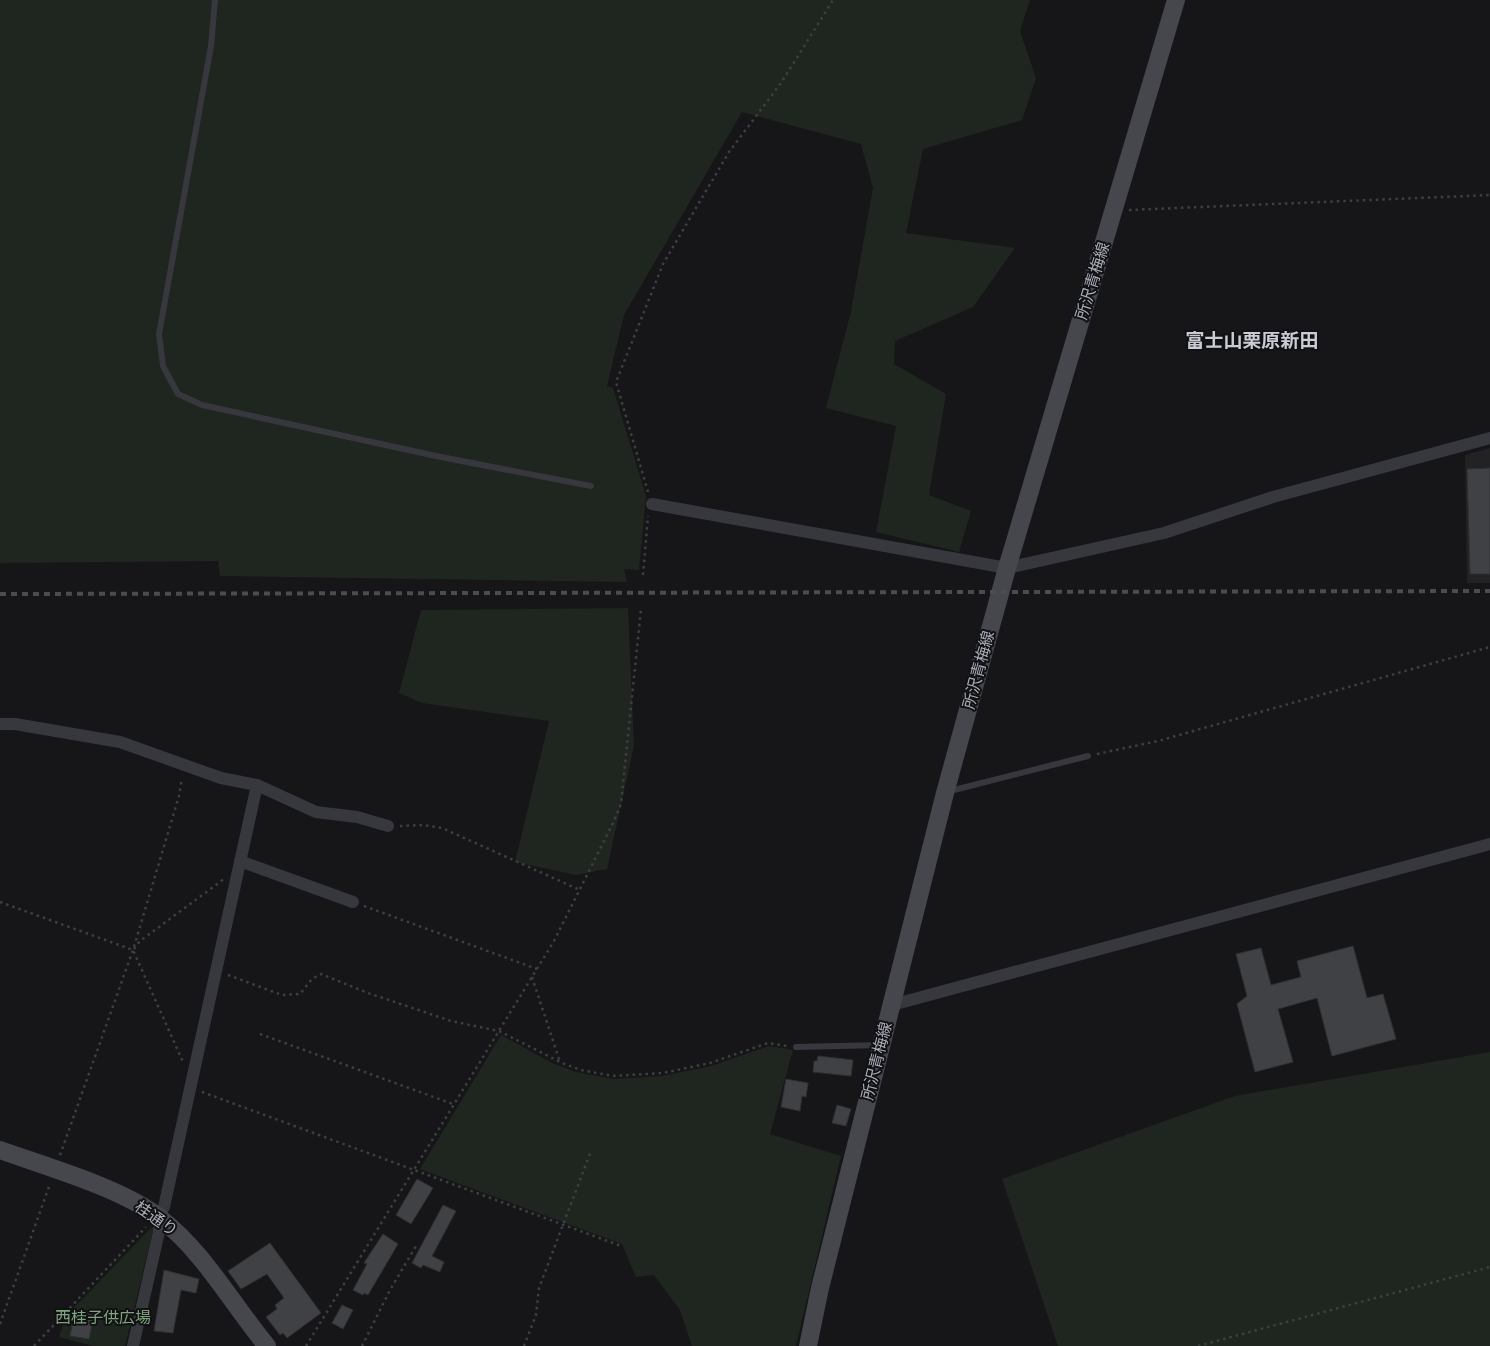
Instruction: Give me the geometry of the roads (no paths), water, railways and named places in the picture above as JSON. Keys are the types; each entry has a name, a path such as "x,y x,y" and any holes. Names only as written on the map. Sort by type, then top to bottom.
{"main road":[{"name":"所沢青梅線","path":"808,1346 820,1288 945,792 1007,568 1176,0"},
{"name":"桂通り","path":"0,1150 115,1193 159,1217 184,1240 267,1346"}],"street":[{"path":"652,504 1007,568 1164,533 1272,497 1490,438"},
{"path":"0,724 15,724 120,742 184,763 221,778 257,785 316,812 357,817 388,826"},
{"path":"133,1346 159,1232 159,1217 164,1207 257,785"},
{"path":"892,1005 1490,844"},
{"path":"240,861 353,902"}],"lane":[{"path":"215,0 211,46 159,334 163,366 178,394 202,405 436,456 591,486"},
{"path":"945,792 1088,756"},
{"path":"796,1047 881,1045"}],"railway":[{"path":"0,594 1490,591"}],"district":[{"name":"富士山栗原新田","path":"1252,341"}],"park label":[{"name":"西桂子供広場","path":"103,1318"}]}
